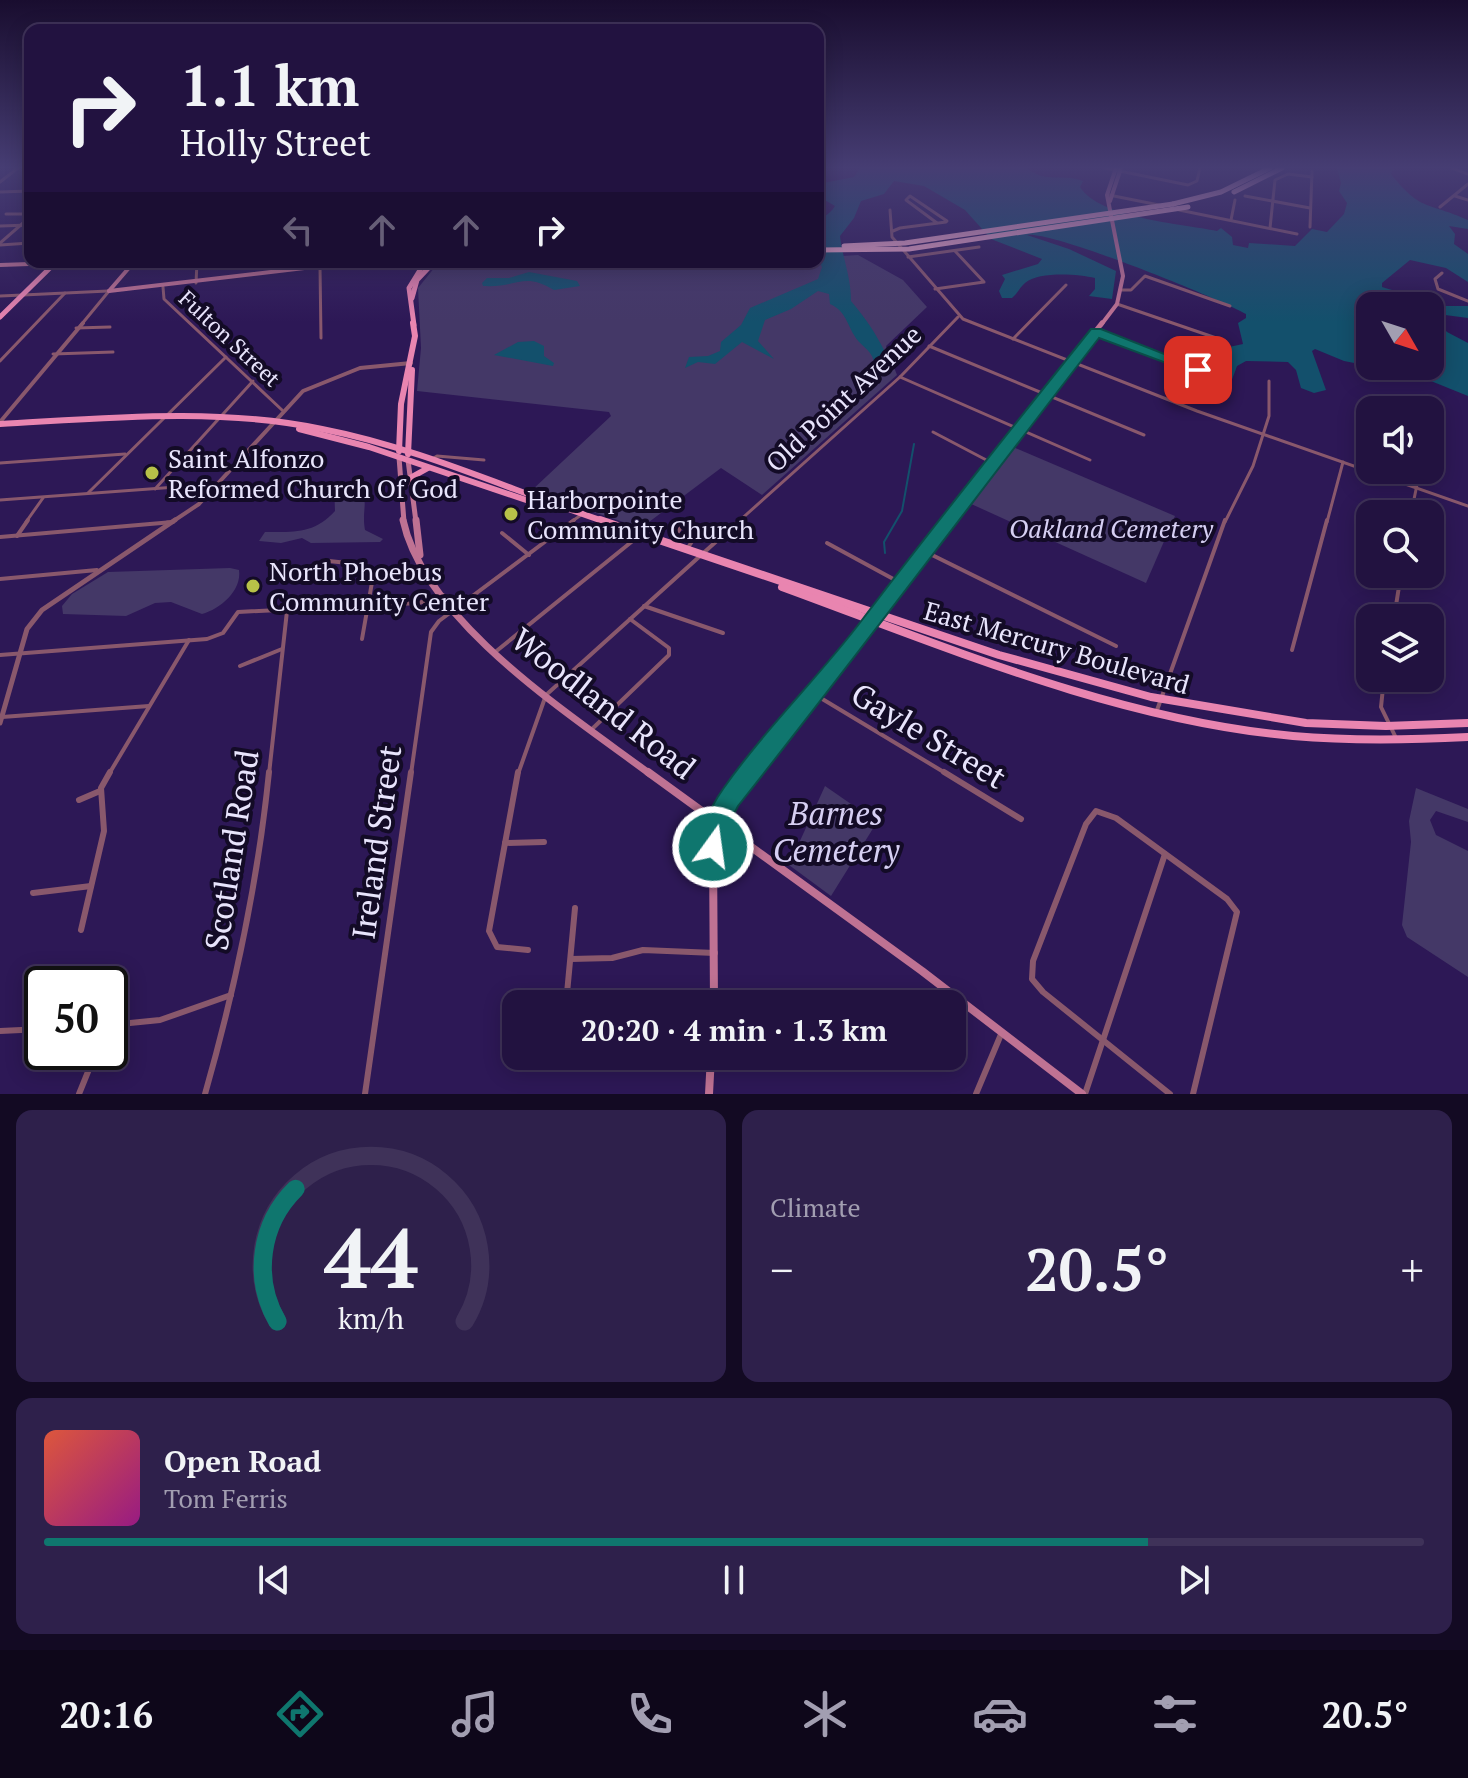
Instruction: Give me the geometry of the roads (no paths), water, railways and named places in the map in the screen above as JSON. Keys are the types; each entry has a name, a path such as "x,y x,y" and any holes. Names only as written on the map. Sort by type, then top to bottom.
{"highway":[{"path":"824,247 905,243 1070,219"},
{"path":"824,247 909,249 1108,219"}],"main road":[{"path":"715,990 713,847 717,824 730,798 1117,304 1122,290 1121,266 1112,219"},
{"path":"0,265 24,264"},
{"path":"0,317 50,268"},
{"path":"109,291 129,268"},
{"path":"109,291 312,268"},
{"name":"Woodland Road","path":"408,515 415,336 410,284 421,268"},
{"path":"411,300 417,280 428,268"},
{"name":"Woodland Road","path":"412,363 402,398 399,433 408,515 422,562 444,595 494,653 591,730 1003,1030 1084,1094"},
{"name":"East Mercury Boulevard","path":"0,423 164,416 219,418 322,428 377,443 399,453"},
{"name":"East Mercury Boulevard","path":"282,424 399,453 873,617 1072,690 1156,713 1288,736 1398,740 1468,737"},
{"path":"377,443 390,441 399,433"},
{"path":"410,478 430,464"},
{"name":"East Mercury Boulevard","path":"638,536 699,557"},
{"name":"East Mercury Boulevard","path":"873,617 1034,667 1160,701 1276,721 1390,727 1468,723"},
{"path":"709,1094 710,1070"}],"street":[{"path":"889,219 892,237 958,317 1263,434 1468,506"},
{"path":"932,219 937,223"},
{"path":"893,231 947,221 944,219"},
{"path":"1226,219 1297,234"},
{"path":"1270,228 1271,219"},
{"path":"1310,219 1310,227"},
{"path":"0,244 24,222"},
{"path":"0,226 24,226"},
{"path":"0,244 24,243"},
{"path":"908,257 979,247"},
{"path":"935,289 984,282 955,251"},
{"path":"196,283 197,268"},
{"path":"320,268 321,338"},
{"path":"1442,273 1435,279 1438,289 1468,301"},
{"path":"1122,290 1131,290 1141,277 1147,276 1230,306"},
{"path":"1013,339 1066,285"},
{"name":"Fulton Street","path":"163,287 164,299 282,410"},
{"path":"0,296 109,291"},
{"path":"0,423 53,354 109,291"},
{"path":"0,361 65,293"},
{"path":"1117,304 1225,341"},
{"name":"Old Point Avenue","path":"528,950 497,948 490,938 516,779 546,695 900,377 958,317"},
{"path":"76,328 110,327"},
{"path":"1096,332 1198,370"},
{"path":"929,346 1144,435"},
{"path":"53,354 113,352"},
{"path":"87,494 226,357"},
{"path":"149,706 1,720 19,653 33,620 97,570 176,521 218,484 282,410 306,389 373,366 412,363"},
{"path":"900,377 1090,460"},
{"path":"155,489 253,381"},
{"path":"1156,713 1228,513 1249,476 1269,413 1269,381"},
{"path":"933,432 992,463"},
{"path":"0,463 126,454"},
{"path":"430,464 436,456 484,460"},
{"path":"235,464 316,460"},
{"path":"1292,650 1343,462"},
{"path":"0,500 218,484"},
{"path":"1414,500 1417,484"},
{"path":"17,536 43,497"},
{"name":"Ireland Street","path":"365,1094 429,638 436,624 580,516"},
{"path":"0,537 176,521"},
{"path":"669,545 684,523 693,522 699,531 686,551"},
{"path":"502,533 529,555"},
{"path":"494,653 638,536"},
{"path":"827,543 899,582"},
{"path":"924,551 1116,646"},
{"path":"329,561 372,568 375,578 362,639"},
{"path":"0,579 97,570"},
{"path":"0,655 218,636 238,612 425,602 444,595"},
{"path":"644,606 723,633"},
{"name":"Scotland Road","path":"205,1094 231,995 264,823 287,611"},
{"path":"591,730 669,655 669,648 630,619"},
{"path":"81,930 104,831 100,791 189,640"},
{"path":"240,666 282,649"},
{"path":"1381,692 1380,700 1398,740"},
{"name":"Gayle Street","path":"812,693 1021,819"},
{"path":"79,800 100,791"},
{"path":"1170,1094 1043,992 1032,979 1033,961 1086,824 1096,811 1110,814 1236,909 1237,921 1193,1094"},
{"path":"505,843 544,842"},
{"path":"1084,1094 1105,1041 1165,854"},
{"path":"33,893 91,886"},
{"path":"568,990 575,908"},
{"path":"571,959 612,958 643,950 716,953"},
{"path":"128,1023 160,1020 231,995"},
{"path":"0,1031 24,1030"},
{"path":"976,1094 1003,1030"},
{"path":"79,1094 89,1070"}],"water":[{"path":"824,219 853,219 840,236 851,301 885,352 885,363 874,361 842,313 830,304 829,294 818,291 791,309 765,320 758,341 774,359 742,342 715,364 698,362 685,368 689,357 708,356 720,351 721,342 741,325 750,308 818,279 824,268"},
{"path":"973,219 1149,219 1217,231 1221,228 1232,237 1233,245 1248,248 1249,243 1295,246 1312,229 1327,232 1339,219 1468,220 1468,229 1449,226 1455,234 1454,244 1468,254 1468,282 1446,268 1410,260 1382,283 1382,287 1399,292 1356,292 1356,363 1315,349 1312,351 1326,390 1314,393 1301,388 1296,370 1288,362 1246,361 1237,366 1221,396 1207,399 1199,389 1210,365 1210,356 1215,350 1243,344 1238,323 1246,318 1246,314 1170,280 1068,243 1027,235 1069,249 1116,271 1112,299 1089,296 1095,289 1095,278 1059,274 1031,279 1012,298 1002,298 999,291 1005,279 1002,275 1038,264 1042,259 991,239"},
{"path":"529,272 577,281 580,286 554,290 527,281 495,286 483,286 482,283 487,278 509,278"},
{"path":"1444,306 1468,306 1468,318 1444,315"},
{"path":"1444,329 1468,343 1468,396 1428,380 1444,380"},
{"path":"534,341 544,346 544,356 554,363 553,366 494,355 518,342"}],"waterway":[{"path":"885,553 884,542 902,511 914,444"}],"place":[{"name":"Saint Alfonzo Reformed Church Of God","path":"152,473"},
{"name":"Harborpointe Community Church","path":"511,514"},
{"name":"North Phoebus Community Center","path":"253,586"}],"park label":[{"name":"Oakland Cemetery","path":"1111,528"},
{"name":"Barnes Cemetery","path":"836,832"}]}
